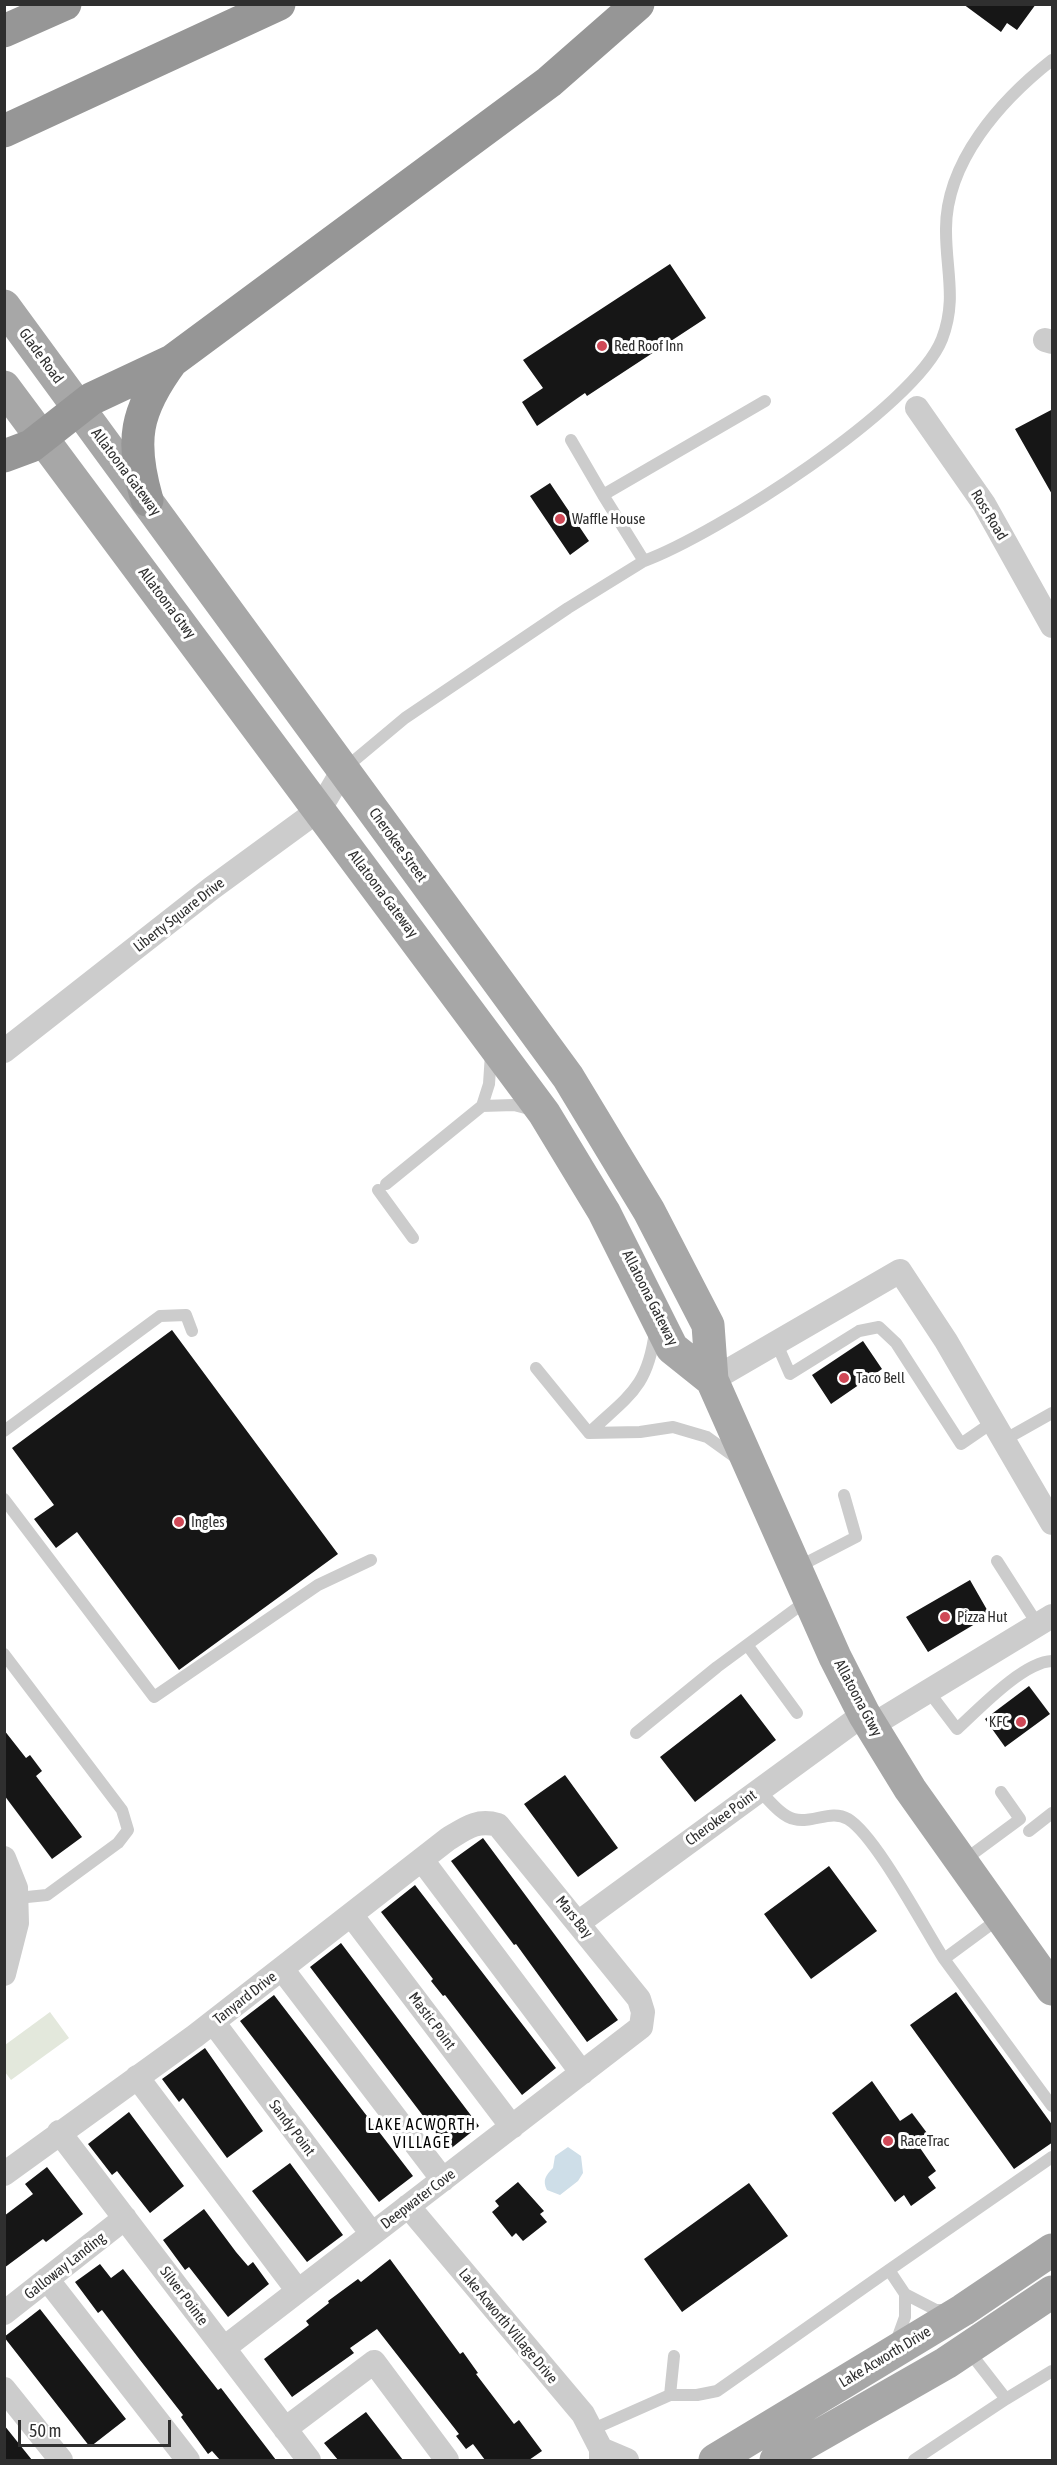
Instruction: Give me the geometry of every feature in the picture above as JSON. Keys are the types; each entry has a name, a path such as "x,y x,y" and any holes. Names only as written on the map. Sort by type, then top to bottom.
{"highway":[{"path":"4,31 64,4"},
{"path":"4,131 279,4"},
{"path":"4,456 19,452 78,407 172,361 549,82 638,4"},
{"path":"147,500 137,457 137,431 149,394 172,361"}],"main road":[{"name":"Glade Road","path":"4,306 78,407"},
{"path":"4,387 42,436"},
{"name":"Allatoona Gateway","path":"78,407 343,770"},
{"name":"Allatoona Gtwy","path":"42,436 291,771"},
{"name":"Cherokee Street","path":"343,770 568,1077 649,1211 708,1325 712,1380"},
{"name":"Allatoona Gateway","path":"291,771 546,1116 604,1212 672,1348 712,1380"},
{"name":"Allatoona Gtwy","path":"712,1380 810,1598 868,1720 910,1789 1053,1989"},
{"name":"Lake Acworth Drive","path":"715,2460 963,2310 1053,2250"},
{"path":"776,2460 967,2349 1053,2292"}],"street":[{"name":"Ross Road","path":"917,408 984,504 1053,626"},
{"name":"Liberty Square Drive","path":"4,1051 212,888 320,809 343,770"},
{"path":"712,1380 900,1271 1053,1523"},
{"name":"Cherokee Point","path":"578,1923 759,1790 868,1720 929,1692 1046,1620"},
{"name":"Mars Bay","path":"484,1821 498,1825 507,1834 639,1999 643,2012 641,2027"},
{"name":"Tanyard Drive","path":"4,2174 213,2022 465,1828 484,1821"},
{"path":"4,1858 16,1888 17,1898 11,1922 4,1974"},
{"path":"422,1860 582,2073"},
{"name":"Mastic Point","path":"352,1916 512,2127"},
{"path":"282,1969 443,2180"},
{"name":"Sandy Point","path":"213,2022 372,2234"},
{"name":"Deepwater Cove","path":"224,2348 641,2027"},
{"path":"137,2078 298,2291"},
{"name":"Silver Pointe","path":"59,2132 309,2460"},
{"name":"Lake Acworth Village Drive","path":"408,2206 583,2414 598,2446"},
{"name":"Galloway Landing","path":"4,2313 125,2218"},
{"path":"47,2279 188,2460"},
{"path":"285,2428 375,2362 447,2460"},
{"path":"4,2389 61,2460"},
{"path":"598,2446 627,2460"}],"lane":[{"path":"343,770 405,718 568,608 644,561 697,537 825,454 875,415 925,366 942,339 950,309 952,294 946,228 947,209 956,180 1003,103 1053,60"},
{"path":"603,495 765,401"},
{"path":"571,440 644,561"},
{"path":"413,1238 382,1187 482,1106 491,1070 490,1038"},
{"path":"482,1106 514,1105 546,1116"},
{"path":"4,1431 160,1316 186,1315 192,1331"},
{"path":"589,1433 641,1383 652,1355 657,1315"},
{"path":"776,1342 790,1374 859,1331 879,1327 896,1343 961,1444 1053,1413"},
{"path":"536,1368 589,1433"},
{"path":"589,1433 640,1432 673,1427 707,1437 754,1472"},
{"path":"797,1568 856,1537 844,1494"},
{"path":"4,1498 154,1697 318,1585 371,1560"},
{"path":"997,1561 1046,1620"},
{"path":"636,1733 717,1666 748,1646 810,1598"},
{"path":"748,1646 797,1713"},
{"path":"4,1654 122,1810 128,1830 118,1843 47,1895 17,1898"},
{"path":"929,1692 957,1728 999,1692 1040,1662 1053,1661"},
{"path":"759,1790 782,1812 795,1820 829,1815 848,1819 868,1838 944,1959 1053,2106"},
{"path":"961,1862 1020,1819 1001,1792"},
{"path":"1029,1832 1053,1813"},
{"path":"944,1959 1001,1917"},
{"path":"598,2446 670,2395 697,2395 717,2391 1053,2157"},
{"path":"889,2270 905,2294 936,2310 963,2310"},
{"path":"885,2357 900,2337 905,2317 905,2294"},
{"path":"967,2349 1006,2398"},
{"path":"670,2395 674,2356"},
{"path":"915,2460 1006,2398 1053,2371"}],"shaded area":[{"path":"50,2012 69,2038 11,2080 5,2072 5,2045"},
{"path":"568,2147 581,2156 583,2173 578,2181 560,2195 547,2190 545,2180 553,2168 555,2156"}],"building":[{"path":"963,4 1036,4 1017,30 1007,23 1001,32"},
{"name":"Red Roof Inn","path":"670,264 706,318 587,396 585,393 537,426 522,402 543,388 523,360"},
{"path":"1053,409 1053,496 1015,429"},
{"name":"Waffle House","path":"550,483 589,541 570,555 530,496"},
{"path":"172,1330 338,1554 179,1670 77,1532 56,1548 34,1519 54,1505 12,1448"},
{"path":"863,1341 882,1369 831,1404 812,1375"},
{"path":"970,1580 990,1615 928,1652 906,1617"},
{"path":"1029,1686 1050,1714 1005,1747 985,1719"},
{"path":"741,1694 776,1740 695,1802 660,1757"},
{"path":"4,1730 26,1758 30,1755 42,1771 36,1776 82,1837 52,1859 4,1795"},
{"path":"565,1775 618,1848 578,1877 524,1804"},
{"path":"483,1838 618,2020 587,2042 516,1944 514,1945 451,1861"},
{"path":"829,1866 877,1931 811,1979 764,1914"},
{"path":"415,1885 556,2068 522,2095 445,1995 443,1996 431,1981 433,1979 381,1912"},
{"path":"341,1943 479,2126 449,2150 310,1967"},
{"name":"RaceTrac","path":"956,1992 1053,2126 1053,2142 1014,2169 910,2025"},
{"path":"274,1995 413,2176 379,2202 240,2021"},
{"path":"205,2048 263,2131 227,2158 183,2098 179,2102 162,2079"},
{"name":"RaceTrac","path":"872,2081 900,2121 912,2113 930,2137 918,2145 936,2171 928,2177 936,2188 911,2206 904,2195 895,2202 832,2113"},
{"path":"129,2112 184,2186 150,2213 117,2171 112,2175 88,2144"},
{"path":"290,2163 343,2235 307,2262 252,2191"},
{"path":"47,2167 83,2214 46,2242 43,2239 4,2268 4,2216 33,2194 25,2184"},
{"path":"518,2182 544,2211 540,2214 547,2222 523,2241 516,2233 512,2237 492,2212 499,2206 495,2201"},
{"path":"749,2183 788,2236 682,2312 644,2259"},
{"path":"204,2209 248,2266 253,2262 269,2284 228,2317 189,2267 185,2270 163,2240"},
{"path":"390,2259 460,2354 463,2352 478,2373 476,2374 514,2424 519,2420 542,2451 529,2460 485,2460 473,2444 466,2449 456,2436 459,2434 377,2329 350,2348 354,2353 292,2397 264,2359 309,2325 306,2321 329,2303 328,2301 358,2279 361,2282"},
{"path":"100,2264 111,2278 123,2269 218,2390 221,2388 276,2460 220,2460 212,2451 208,2454 181,2417 183,2415 102,2310 98,2313 75,2282"},
{"path":"40,2309 126,2419 90,2447 4,2337"},
{"path":"366,2412 403,2460 338,2460 324,2443"},
{"path":"4,2425 32,2460 4,2460"}],"place":[{"name":"Red Roof Inn","path":"602,346"},
{"name":"Waffle House","path":"560,519"},
{"name":"Taco Bell","path":"844,1378"},
{"name":"Ingles","path":"179,1522"},
{"name":"Pizza Hut","path":"945,1617"},
{"name":"KFC","path":"1021,1722"},
{"name":"RaceTrac","path":"888,2141"}],"district":[{"name":"LAKE ACWORTH VILLAGE","path":"422,2134"}]}
